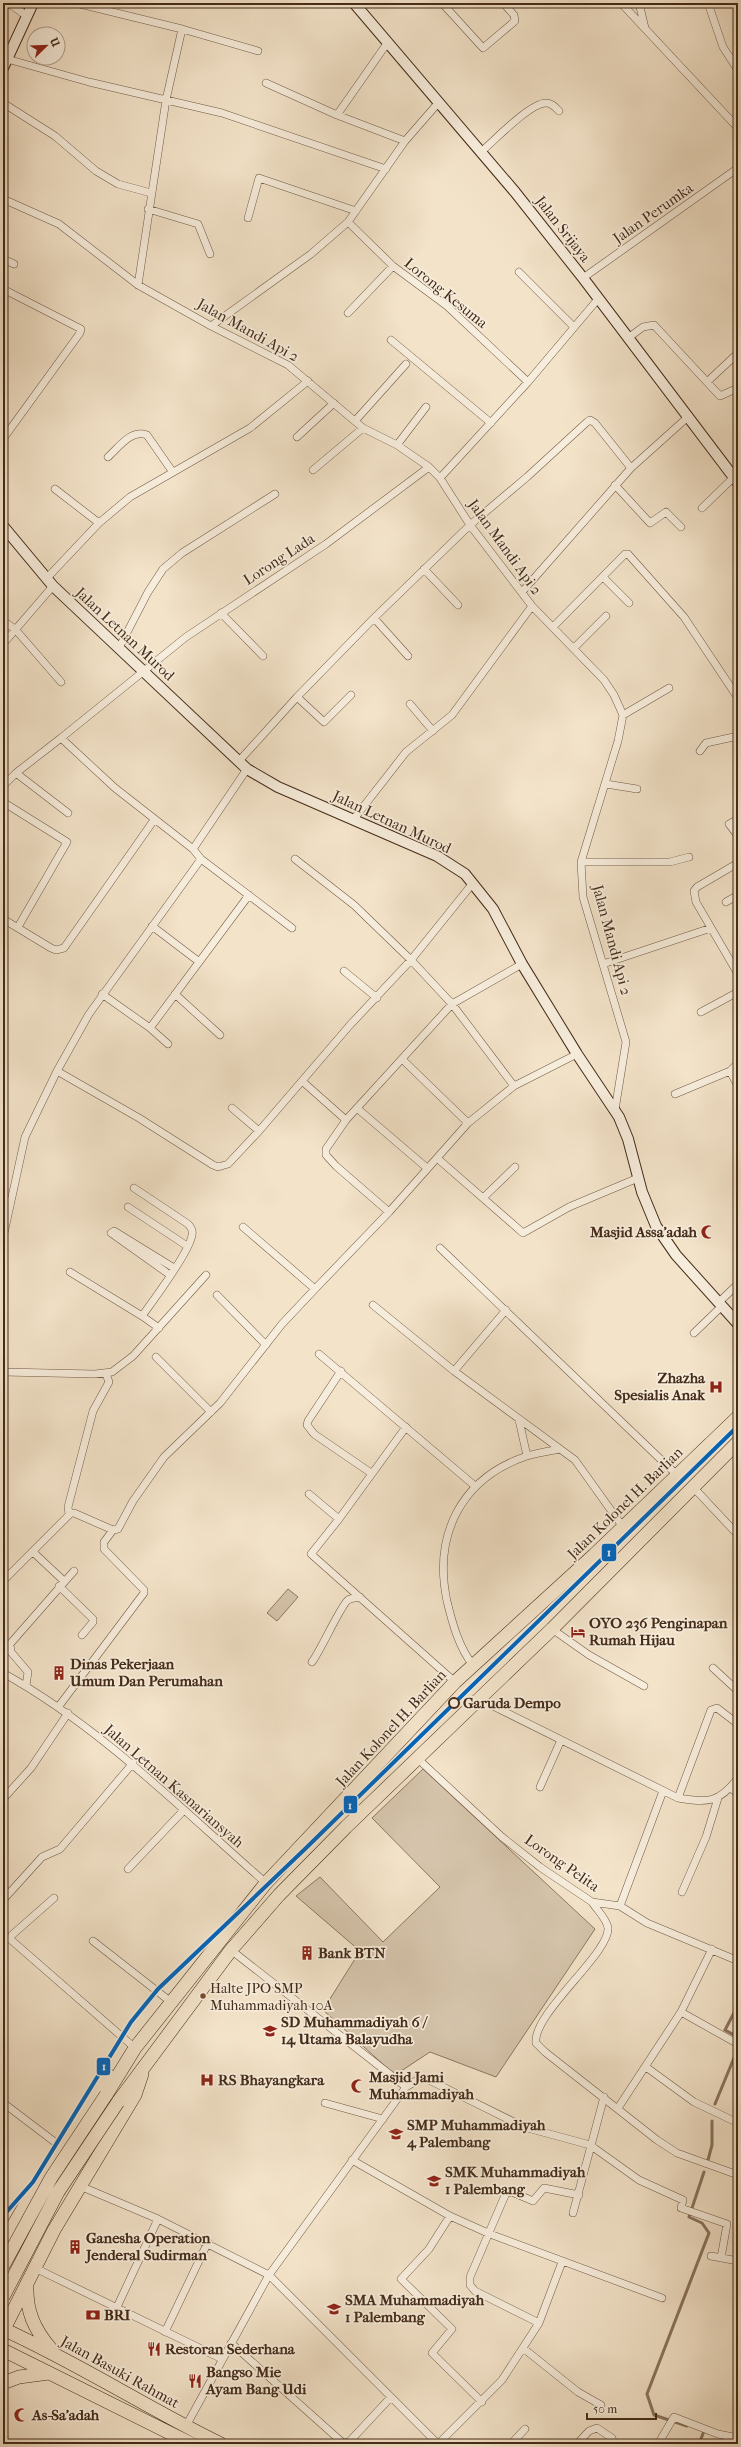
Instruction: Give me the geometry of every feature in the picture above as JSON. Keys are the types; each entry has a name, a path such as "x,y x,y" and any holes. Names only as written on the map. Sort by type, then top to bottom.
{"highway":[{"name":"Jalan Kolonel H. Barlian","path":"3,2266 51,2178 106,2095 133,2050 266,1883 455,1682 594,1555 738,1416"},
{"path":"3,2297 58,2192 143,2066 232,1950 312,1861 478,1699 552,1630 738,1442"},
{"path":"594,1555 609,1572"},
{"path":"3,2243 60,2146 110,2072 133,2050"},
{"path":"3,2330 54,2230 135,2094 143,2066"},
{"path":"21,2210 20,2223 24,2231 42,2238 54,2230"},
{"path":"27,2283 27,2299 31,2319 41,2337 54,2352"},
{"name":"Jalan Basuki Rahmat","path":"3,2330 54,2352 221,2444"},
{"name":"Jalan Basuki Rahmat","path":"3,2350 192,2444"},
{"path":"3,2383 26,2375 49,2373"}],"street":[{"path":"8,3 27,16"},
{"path":"33,3 5,64 222,113 386,169"},
{"path":"76,3 182,29 258,51"},
{"name":"Jalan Srijaya","path":"354,3 482,151 583,278 736,480"},
{"path":"442,3 483,48 515,21 514,15 503,3"},
{"path":"621,3 738,128"},
{"path":"639,3 645,29"},
{"path":"708,3 724,46 738,70"},
{"path":"138,285 148,209 166,100 182,29"},
{"path":"337,115 388,42"},
{"path":"266,83 337,115 405,141"},
{"path":"211,326 311,254 348,222 405,141 439,102"},
{"path":"3,103 55,136 107,178 118,184 151,193"},
{"path":"482,151 535,107 547,103 553,105 559,111"},
{"name":"Jalan Perumka","path":"583,278 738,168"},
{"path":"248,218 259,178 356,211"},
{"name":"Jalan Mandi Api 2","path":"3,199 59,224 138,285 211,326 288,365 363,428 397,445 429,467 440,478 470,525 532,606 604,680 614,695 623,715 606,784 581,862 583,897 626,1042 615,1110"},
{"path":"148,209 198,224 210,254"},
{"name":"Lorong Kesuma","path":"348,222 392,266 447,306 528,382"},
{"path":"3,259 14,264"},
{"path":"348,313 392,266"},
{"path":"519,272 574,327"},
{"path":"3,289 80,328 81,331 3,439"},
{"path":"440,478 528,382 598,299"},
{"path":"628,338 643,327 654,325 720,396 738,388"},
{"path":"391,340 491,423"},
{"path":"707,382 738,353"},
{"path":"355,420 406,364"},
{"path":"3,644 49,582 100,523 130,497 172,471 250,428 308,381"},
{"path":"297,437 334,403"},
{"path":"397,445 426,407"},
{"path":"522,592 631,468 689,416"},
{"path":"239,761 297,697 424,569 470,525 527,477 587,422 590,420 595,423 631,468"},
{"path":"312,470 363,428"},
{"path":"108,457 133,434 140,432 147,435 172,471"},
{"name":"Lorong Lada","path":"3,786 16,773 186,637 326,544 429,467"},
{"path":"702,508 736,480"},
{"path":"615,485 650,523 666,512 681,527"},
{"path":"55,489 100,523"},
{"path":"119,648 148,592 163,569 182,553 275,494"},
{"name":"Jalan Letnan Murod","path":"3,526 49,582 247,769 278,788 437,856 465,874 501,922 522,964 577,1054 615,1110 624,1128 650,1214 665,1240 738,1324"},
{"path":"553,627 625,554 628,554 684,617 738,698"},
{"path":"424,569 458,605"},
{"path":"603,577 629,603"},
{"path":"353,820 406,752 452,716 532,606"},
{"path":"221,613 263,656"},
{"path":"574,648 606,616"},
{"path":"374,618 408,656"},
{"path":"3,620 15,629 61,682"},
{"path":"623,715 669,688"},
{"path":"297,697 324,722 351,696"},
{"path":"410,704 433,731"},
{"path":"700,751 706,743 738,736"},
{"path":"61,738 154,820 193,849 200,859 292,928"},
{"path":"193,849 247,769"},
{"path":"16,773 68,812"},
{"path":"606,784 637,789"},
{"path":"3,802 67,842 18,927"},
{"path":"738,819 729,824 738,836"},
{"path":"3,919 51,948 56,950 64,948 154,820"},
{"path":"581,862 670,862 689,858"},
{"path":"3,1238 25,1137 58,1069 102,994 200,859"},
{"path":"295,859 354,905 411,960 452,1004 514,1086"},
{"path":"738,864 694,889 696,902 738,974"},
{"path":"58,1069 218,1167 230,1162 259,1131 350,1025 377,998 411,960 473,883"},
{"path":"150,1028 249,895"},
{"path":"726,902 738,895"},
{"path":"152,926 198,962"},
{"path":"603,964 711,928"},
{"path":"389,1212 336,1166 326,1155 326,1149 346,1120 403,1060 452,1004 522,964"},
{"path":"344,971 377,998"},
{"path":"701,1012 738,992"},
{"path":"102,994 150,1028 168,1044"},
{"path":"175,994 220,1035"},
{"path":"59,1706 144,1594 144,1590 104,1549 104,1542 113,1530 118,1529 133,1501 164,1457 211,1412 266,1345 315,1289 389,1212 468,1123 514,1086 577,1054"},
{"path":"403,1060 468,1123"},
{"path":"675,1094 730,1072 738,1063"},
{"path":"730,1072 738,1086"},
{"path":"302,1081 346,1120"},
{"path":"232,1108 259,1131"},
{"path":"358,1109 427,1168"},
{"path":"437,1158 524,1233 569,1207 638,1178"},
{"path":"484,1197 514,1167"},
{"path":"134,1188 190,1226 192,1234 187,1246 170,1275 142,1316"},
{"path":"128,1207 187,1246"},
{"path":"243,1227 315,1289"},
{"path":"170,1275 111,1233 114,1231 174,1268"},
{"path":"440,1248 677,1475"},
{"path":"70,1272 159,1328"},
{"path":"3,1372 106,1374 122,1366 159,1328 206,1275"},
{"path":"694,1333 738,1284"},
{"path":"217,1295 266,1345"},
{"path":"373,1305 454,1371 580,1465 623,1527"},
{"path":"454,1371 506,1310"},
{"path":"319,1354 341,1371 475,1486"},
{"path":"156,1357 211,1412"},
{"path":"341,1371 308,1420 308,1425 314,1434 371,1473"},
{"path":"69,1514 68,1507 91,1416 109,1382 106,1374"},
{"path":"519,1420 527,1456"},
{"path":"406,1427 371,1473 339,1519 311,1554 455,1682"},
{"path":"473,1665 460,1643 450,1614 444,1587 443,1564 449,1531 455,1514 462,1501 475,1486 527,1456 560,1449"},
{"path":"693,1487 738,1535"},
{"path":"309,1494 339,1519"},
{"path":"3,1581 69,1514 74,1513 113,1530"},
{"path":"33,1552 93,1620 82,1635"},
{"path":"26,1686 28,1672 11,1652 10,1644 61,1584 74,1571"},
{"path":"312,1662 326,1642 345,1603 351,1599 360,1597"},
{"path":"552,1630 589,1654 644,1686"},
{"path":"712,1668 738,1692"},
{"name":"Jalan Letnan Kasnariansyah","path":"3,1673 59,1706 133,1764 183,1811 266,1883"},
{"path":"478,1699 663,1792 678,1798 700,1802 718,1798 730,1788 738,1778"},
{"path":"678,1798 711,1710 717,1708 738,1724"},
{"path":"3,1799 31,1768 68,1713"},
{"path":"540,1786 561,1740"},
{"name":"Lorong Pelita","path":"417,1758 502,1837 540,1867 592,1902 620,1906 647,1923 736,1960"},
{"path":"3,1900 42,1857 60,1849 133,1764"},
{"path":"730,1788 738,1793"},
{"path":"620,1906 663,1792"},
{"path":"682,1892 706,1837 718,1798"},
{"path":"128,1869 183,1811"},
{"path":"54,1898 12,1935 10,1939 133,2050"},
{"path":"592,1902 607,1924 608,1932 588,1965 566,1990 544,2021 536,2039 538,2047 604,2097 657,2140 677,2153 738,2175"},
{"path":"93,1941 171,2002"},
{"path":"232,1950 406,2087"},
{"path":"618,2108 681,2012 712,1950"},
{"path":"681,2012 738,2044"},
{"path":"646,2067 694,2102 738,2123"},
{"path":"186,2426 230,2343 270,2275 406,2087 419,2079 429,2080 524,2127 590,2145 639,2180 683,2200 681,2208 727,2224 722,2258"},
{"path":"573,2213 579,2196 590,2145 604,2097"},
{"path":"325,2103 383,2119"},
{"path":"6,2105 60,2146"},
{"path":"352,2160 450,2216 490,2234 662,2298"},
{"path":"80,2186 208,2242 270,2275 438,2444 482,2402 502,2380 540,2323 562,2262"},
{"path":"540,2323 475,2291 470,2285 470,2277 509,2192 533,2201 544,2188 579,2196"},
{"path":"450,2216 424,2254 401,2279 452,2329 432,2353 482,2402"},
{"path":"117,2307 158,2219"},
{"path":"166,2332 208,2242"},
{"path":"711,2256 738,2262"},
{"path":"35,2268 222,2359"},
{"path":"230,2343 343,2443 349,2442 391,2398"},
{"path":"523,2348 578,2392 602,2405"},
{"path":"658,2444 673,2417 718,2434 738,2438"},
{"path":"579,2444 589,2431 597,2428 612,2438 614,2444"},
{"path":"511,2444 525,2429"}],"shaded area":[{"path":"288,1589 298,1597 277,1621 267,1613"},
{"path":"423,1769 595,1929 496,2077 430,2052 395,2075 323,2010 360,1951 296,1896 320,1877 383,1942 440,1887 372,1818"}],"waterway":[{"path":"738,2005 725,2030 738,2037"},
{"path":"715,2104 736,2053"},
{"path":"708,2160 712,2145 712,2121"},
{"path":"687,2426 654,2415 647,2394 709,2233 702,2223 689,2217 704,2172"},
{"path":"699,2444 704,2431 702,2430"}],"rail line":[{"name":"1","path":"3,2216 33,2182 131,2022 158,1989 305,1849 738,1426"}],"place":[{"name":"Masjid Assa'adah","path":"708,1232"},
{"name":"Zhazha Spesialis Anak","path":"716,1387"},
{"name":"OYO 236 Penginapan Rumah Hijau","path":"578,1632"},
{"name":"Dinas Pekerjaan Umum Dan Perumahan","path":"59,1673"},
{"name":"Garuda Dempo","path":"454,1703"},
{"name":"Bank BTN","path":"307,1953"},
{"name":"Halte JPO SMP Muhammadiyah 10A","path":"203,1996"},
{"name":"SD Muhammadiyah 6 / 14 Utama Balayudha","path":"270,2031"},
{"name":"RS Bhayangkara","path":"207,2080"},
{"name":"Masjid Jami Muhammadiyah","path":"358,2086"},
{"name":"SMP Muhammadiyah 4 Palembang","path":"396,2134"},
{"name":"SMK Muhammadiyah 1 Palembang","path":"434,2181"},
{"name":"Ganesha Operation Jenderal Sudirman","path":"75,2247"},
{"name":"SMA Muhammadiyah 1 Palembang","path":"334,2309"},
{"name":"BRI","path":"93,2315"},
{"name":"Restoran Sederhana","path":"154,2349"},
{"name":"Bangso Mie Ayam Bang Udi","path":"195,2381"},
{"name":"As-Sa'adah","path":"21,2415"}]}
